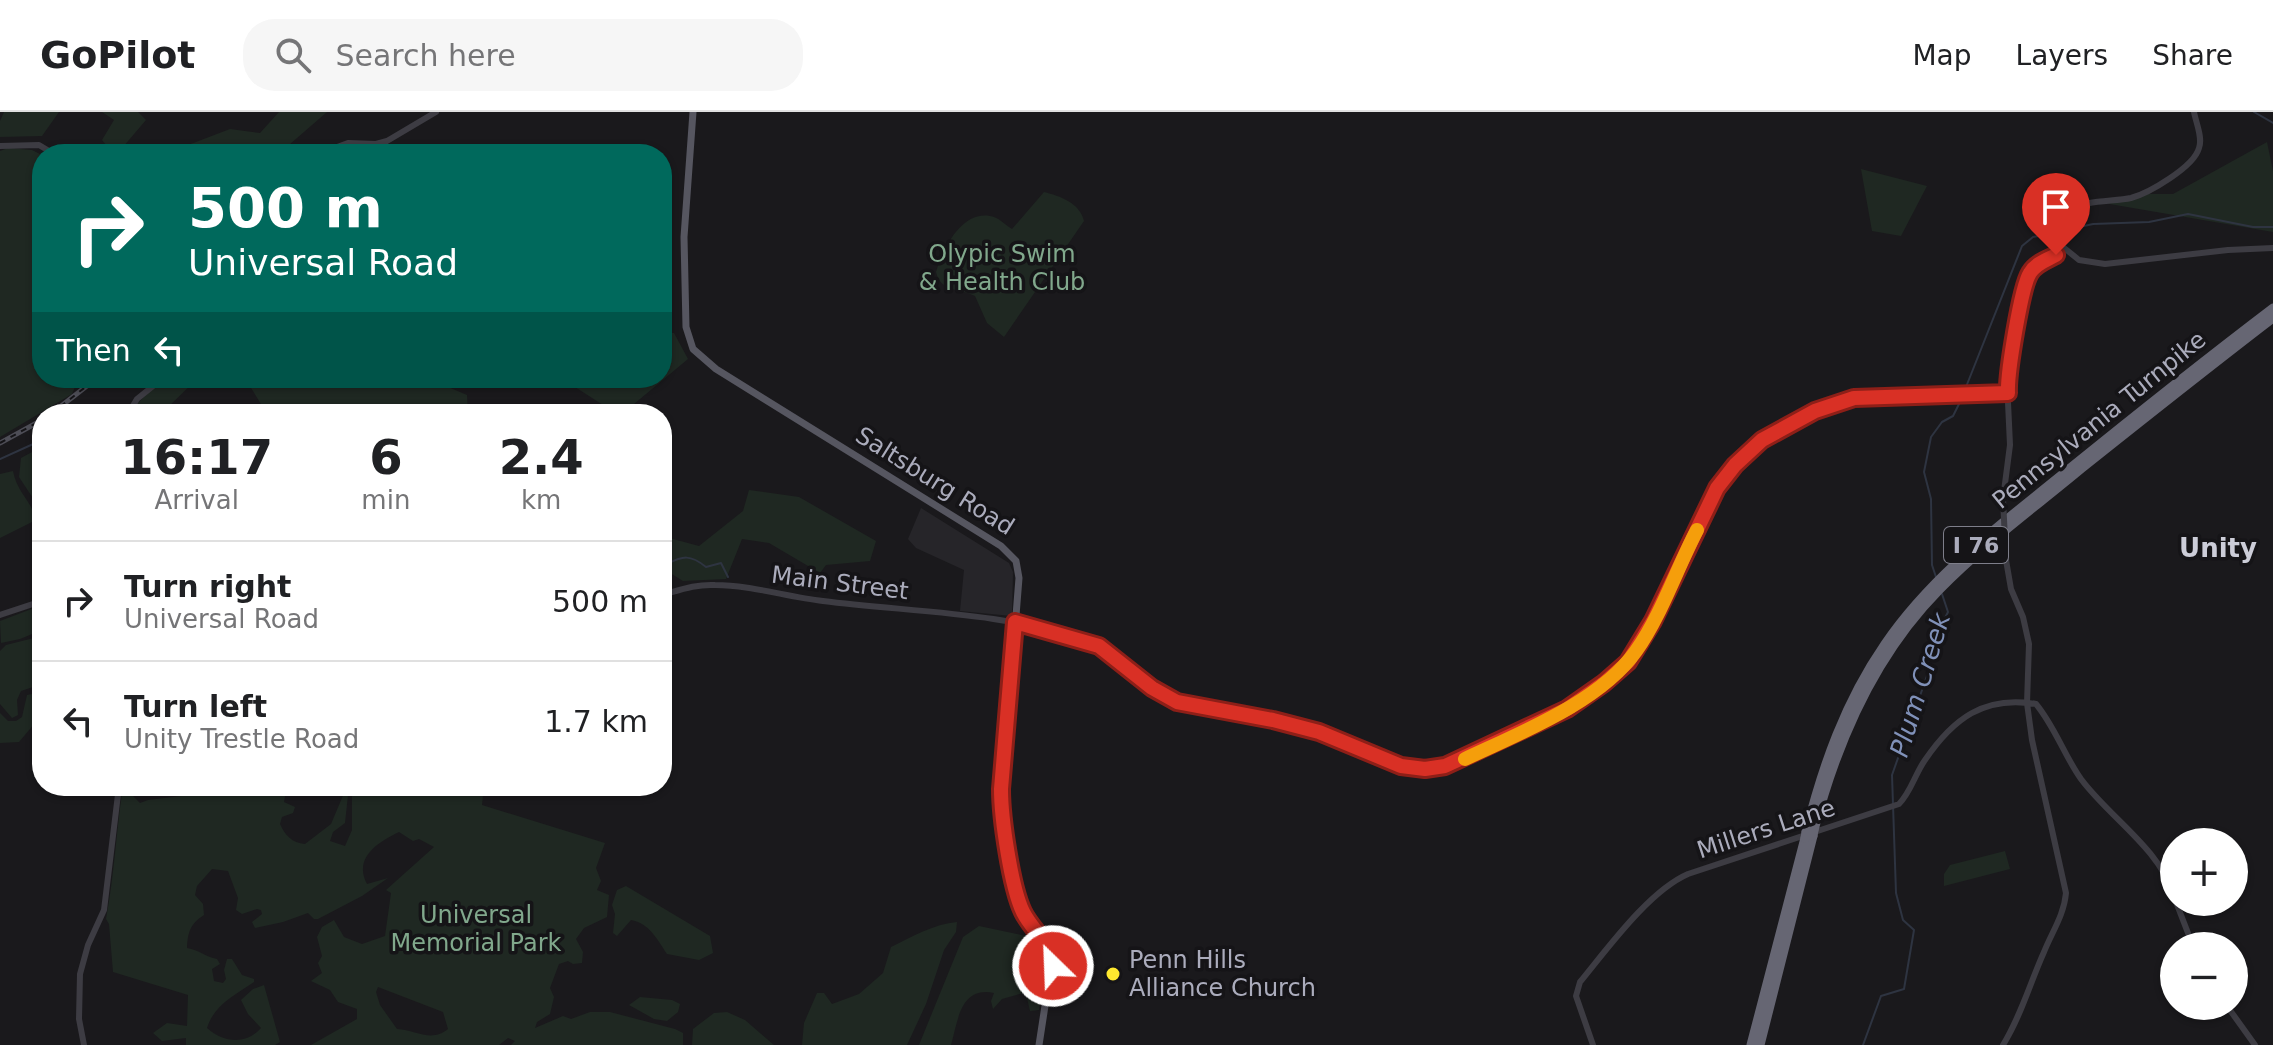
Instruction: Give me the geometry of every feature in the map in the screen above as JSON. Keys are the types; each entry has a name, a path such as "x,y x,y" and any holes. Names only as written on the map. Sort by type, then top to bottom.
{"highway":[{"name":"Pennsylvania Turnpike","path":"1751,1045 1809,834 1859,703 1887,655 1919,611 1997,536 2273,308"},
{"name":"Pennsylvania Turnpike","path":"2244,334 2273,318"},
{"name":"Pennsylvania Turnpike","path":"1760,1045 1809,834"}],"main road":[{"name":"Saltsburg Road","path":"693,112 684,237 686,327 693,349 716,369 1008,550 1016,561 1019,573 1001,804 1021,909 1046,943 1052,960 1039,1045"}],"street":[{"path":"345,144 387,141 436,112"},
{"path":"2194,112 2201,144 2193,159 2148,192 2128,198 2088,202 2071,208 2061,218 2059,227 2059,237 2065,250 2084,262 2105,264 2273,248"},
{"path":"0,146 32,145"},
{"path":"2003,1045 2013,1030 2065,904 2064,877 2032,740 2027,703 2029,644 2023,617 2011,589 2006,560 2003,499 2010,445 2008,372 2029,274 2041,262 2065,250"},
{"path":"134,404 151,388"},
{"name":"Main Street","path":"672,592 689,587 727,586 819,601 1015,622 1099,646 1152,688 1177,702 1311,730 1401,766 1425,769 1445,766 1567,709 1628,662 1653,621 1717,488 1735,465 1762,440 1815,411 1854,398 2008,393"},
{"path":"0,615 32,604"},
{"path":"2027,703 2040,708 2082,779 2160,867"},
{"name":"Millers Lane","path":"1593,1045 1577,1003 1580,982 1668,882 1894,806 1905,797 1927,757 1969,713 1985,705 2027,703"},
{"path":"84,1045 79,1019 80,974 88,945 104,910 118,796"},
{"path":"2237,1020 2255,1045"}],"shaded area":[{"path":"921,508 1009,563 1013,572 1012,616 960,611 964,570 916,548 908,539"}],"green space":[{"path":"4,112 59,112 42,136 0,137 0,121"},
{"path":"102,112 138,112 146,120 126,144 105,144 102,140 114,120"},
{"path":"279,112 327,112 290,144 191,144 230,129 260,133"},
{"path":"2267,142 2273,171 2273,232 2092,201 2142,194 2173,194"},
{"path":"8,148 32,150 32,388 74,388 72,394 55,404 32,404 32,418 0,437 0,151"},
{"path":"1861,169 1927,186 1901,236 1872,231"},
{"name":"Olypic Swim & Health Club","path":"1044,192 1074,205 1084,221 1004,337 987,323 975,296 947,287 938,279 936,272 949,243 970,219 990,216 1012,229"},
{"path":"672,333 674,333 688,359 672,372"},
{"path":"153,388 188,388 171,404 137,404"},
{"path":"251,388 450,388 467,395 467,404 261,404"},
{"path":"577,388 653,388 634,404 601,404"},
{"path":"32,452 32,497 19,477 21,458"},
{"path":"13,471 32,510 32,522 0,538 0,474"},
{"path":"749,490 799,497 876,541 870,561 826,565 820,573 769,543 742,539 726,579 683,581 672,574 672,539 699,546 743,511"},
{"path":"32,609 32,634 1,643 0,621"},
{"path":"32,638 32,687 21,691 17,700 18,715 12,718 0,704 0,651 6,645"},
{"path":"32,694 32,727 19,742 0,743 0,713 8,721 22,717 27,695"},
{"name":"Universal Memorial Park","path":"122,796 133,796 140,803 181,796 285,796 284,802 295,807 293,813 282,817 280,824 290,838 305,844 331,824 343,796 348,796 345,823 333,832 330,841 345,846 352,830 352,796 483,796 482,805 605,843 596,868 601,881 597,890 609,895 607,917 584,928 576,939 583,952 582,963 568,961 559,964 550,988 554,997 550,1014 537,1022 535,1028 563,1016 571,1019 590,1012 610,1012 675,1029 683,1033 683,1045 511,1045 515,1041 508,1038 499,1045 311,1045 357,1019 357,1009 338,1002 330,990 311,981 322,973 318,963 322,956 317,937 322,927 334,920 344,937 362,944 385,936 391,893 386,890 434,847 419,839 413,841 399,832 376,846 363,866 367,884 388,878 318,919 308,913 255,928 252,922 262,914 261,910 242,914 236,910 238,898 228,871 212,869 197,886 195,895 203,904 204,915 191,929 187,948 217,959 220,964 212,969 214,981 223,983 227,959 232,959 242,975 254,979 254,982 220,1007 207,1028 220,1037 235,1040 255,1033 261,1028 248,1014 241,1000 253,989 264,985 280,1042 275,1045 186,1045 186,1038 162,1041 153,1033 167,1023 187,1026 188,995 113,972 106,919","holes":["378,987 443,1012 448,1029 436,1035 397,1029 380,1005 376,992"]},
{"path":"2005,851 2010,869 1944,886 1944,874 1950,865"},
{"path":"626,886 710,936 713,953 699,960 667,954 648,928 631,920 617,936 613,933 615,914 612,905 617,890"},
{"path":"957,922 956,932 944,950 926,1004 907,1045 802,1045 804,1023 817,993 824,993 832,1004 859,994 883,973 891,947 931,928"},
{"path":"979,926 1026,936 1030,949 1045,972 1039,1010 1030,1011 1023,993 1002,999 993,1009 991,1001 994,993 983,992 967,1000 962,1007 951,1045 919,1045 963,937"},
{"path":"640,997 672,1000 680,1004 678,1012 667,1021 654,1019 629,1005"},
{"path":"727,1012 745,1020 774,1045 692,1045 693,1029 714,1013"}],"waterway":[{"name":"Plum Creek","path":"2254,112 2273,123"},
{"name":"Plum Creek","path":"2061,231 2093,224 2149,222 2188,214 2253,227 2273,227"},
{"name":"Plum Creek","path":"1964,392 2022,246 2033,237 2055,233"},
{"name":"Plum Creek","path":"1936,577 1932,565 1931,499 1924,472 1931,437 1942,422 1953,416 1962,398"},
{"path":"0,459 32,445"},
{"path":"672,562 686,558 706,567 721,563 728,577"},
{"name":"Plum Creek","path":"1863,1045 1881,996 1904,989 1914,930 1903,920 1896,893 1892,775 1927,676 1929,649 1948,612 1942,594"}],"railway":[{"path":"64,404 84,388"},
{"path":"0,443 32,425"}],"slow traffic":[{"path":"1465,759 1567,709 1628,662 1641,644 1697,530"}],"place":[{"name":"Penn Hills Alliance Church","path":"1113,974"}],"district":[{"name":"Unity","path":"2218,548"}],"route":[{"path":"1053,966 1046,943 1021,909 1002,815 1001,789 1015,622 1099,646 1152,688 1177,702 1291,724 1410,768 1435,768 1456,763 1567,709 1628,662 1653,621 1717,488 1749,450 1762,440 1815,411 1854,398 2008,393 2008,372 2029,274 2041,262 2056,255"}]}
